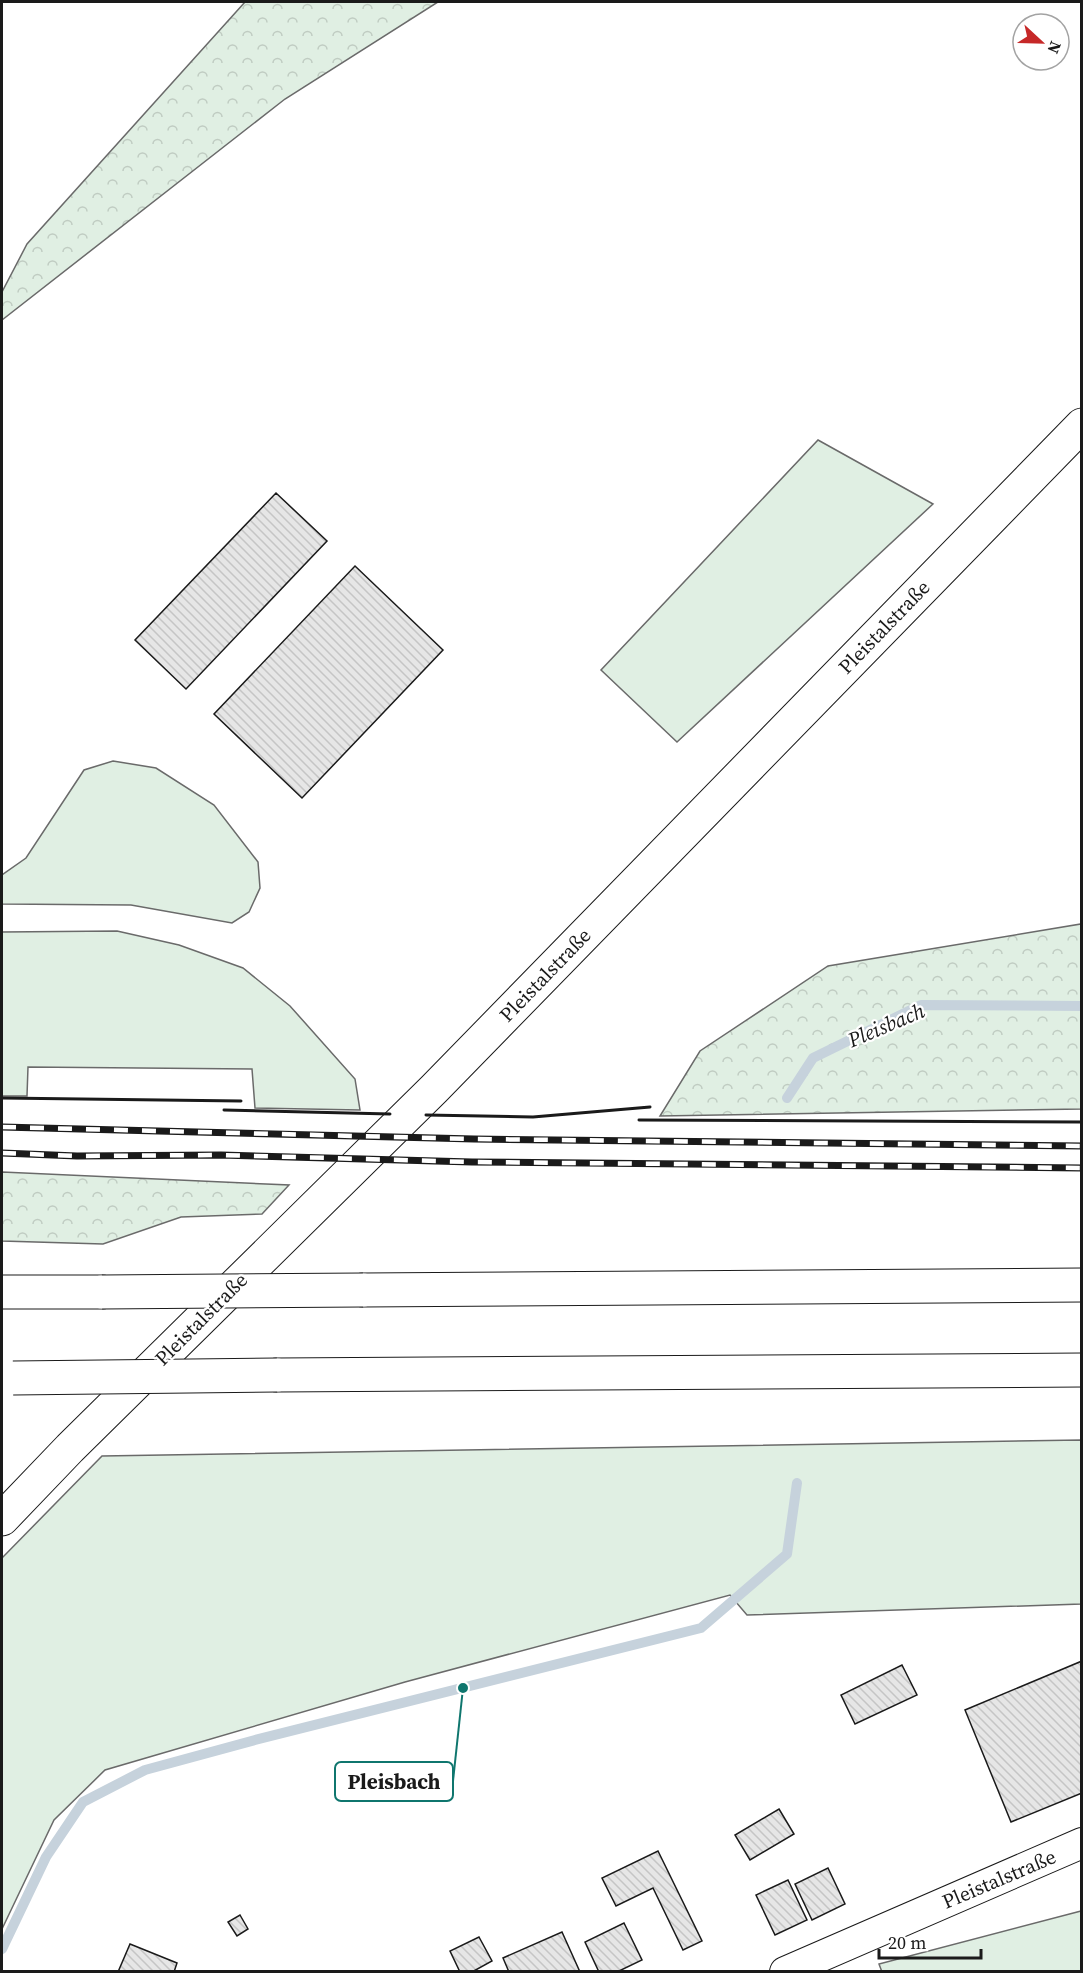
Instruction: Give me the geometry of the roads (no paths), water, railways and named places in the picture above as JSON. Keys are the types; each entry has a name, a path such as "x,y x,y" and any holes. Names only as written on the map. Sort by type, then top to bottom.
{"main road":[{"name":"Pleistalstraße","path":"2,1519 70,1448 434,1089 1082,425"},
{"path":"2,1293 1082,1285"},
{"path":"7,1378 1082,1370"}],"street":[{"name":"Pleistalstraße","path":"785,1971 1082,1843"}],"waterway":[{"name":"Pleisbach","path":"787,1098 813,1058 921,1005 1082,1006"},
{"name":"Pleisbach","path":"2,1949 46,1857 83,1802 145,1770 255,1740 701,1628 787,1554 797,1483"}],"railway":[{"path":"2,1127 474,1139 1082,1146"},
{"path":"2,1153 77,1156 221,1155 472,1162 1082,1168"}],"place":[{"name":"Pleisbach","path":"463,1688"}]}
